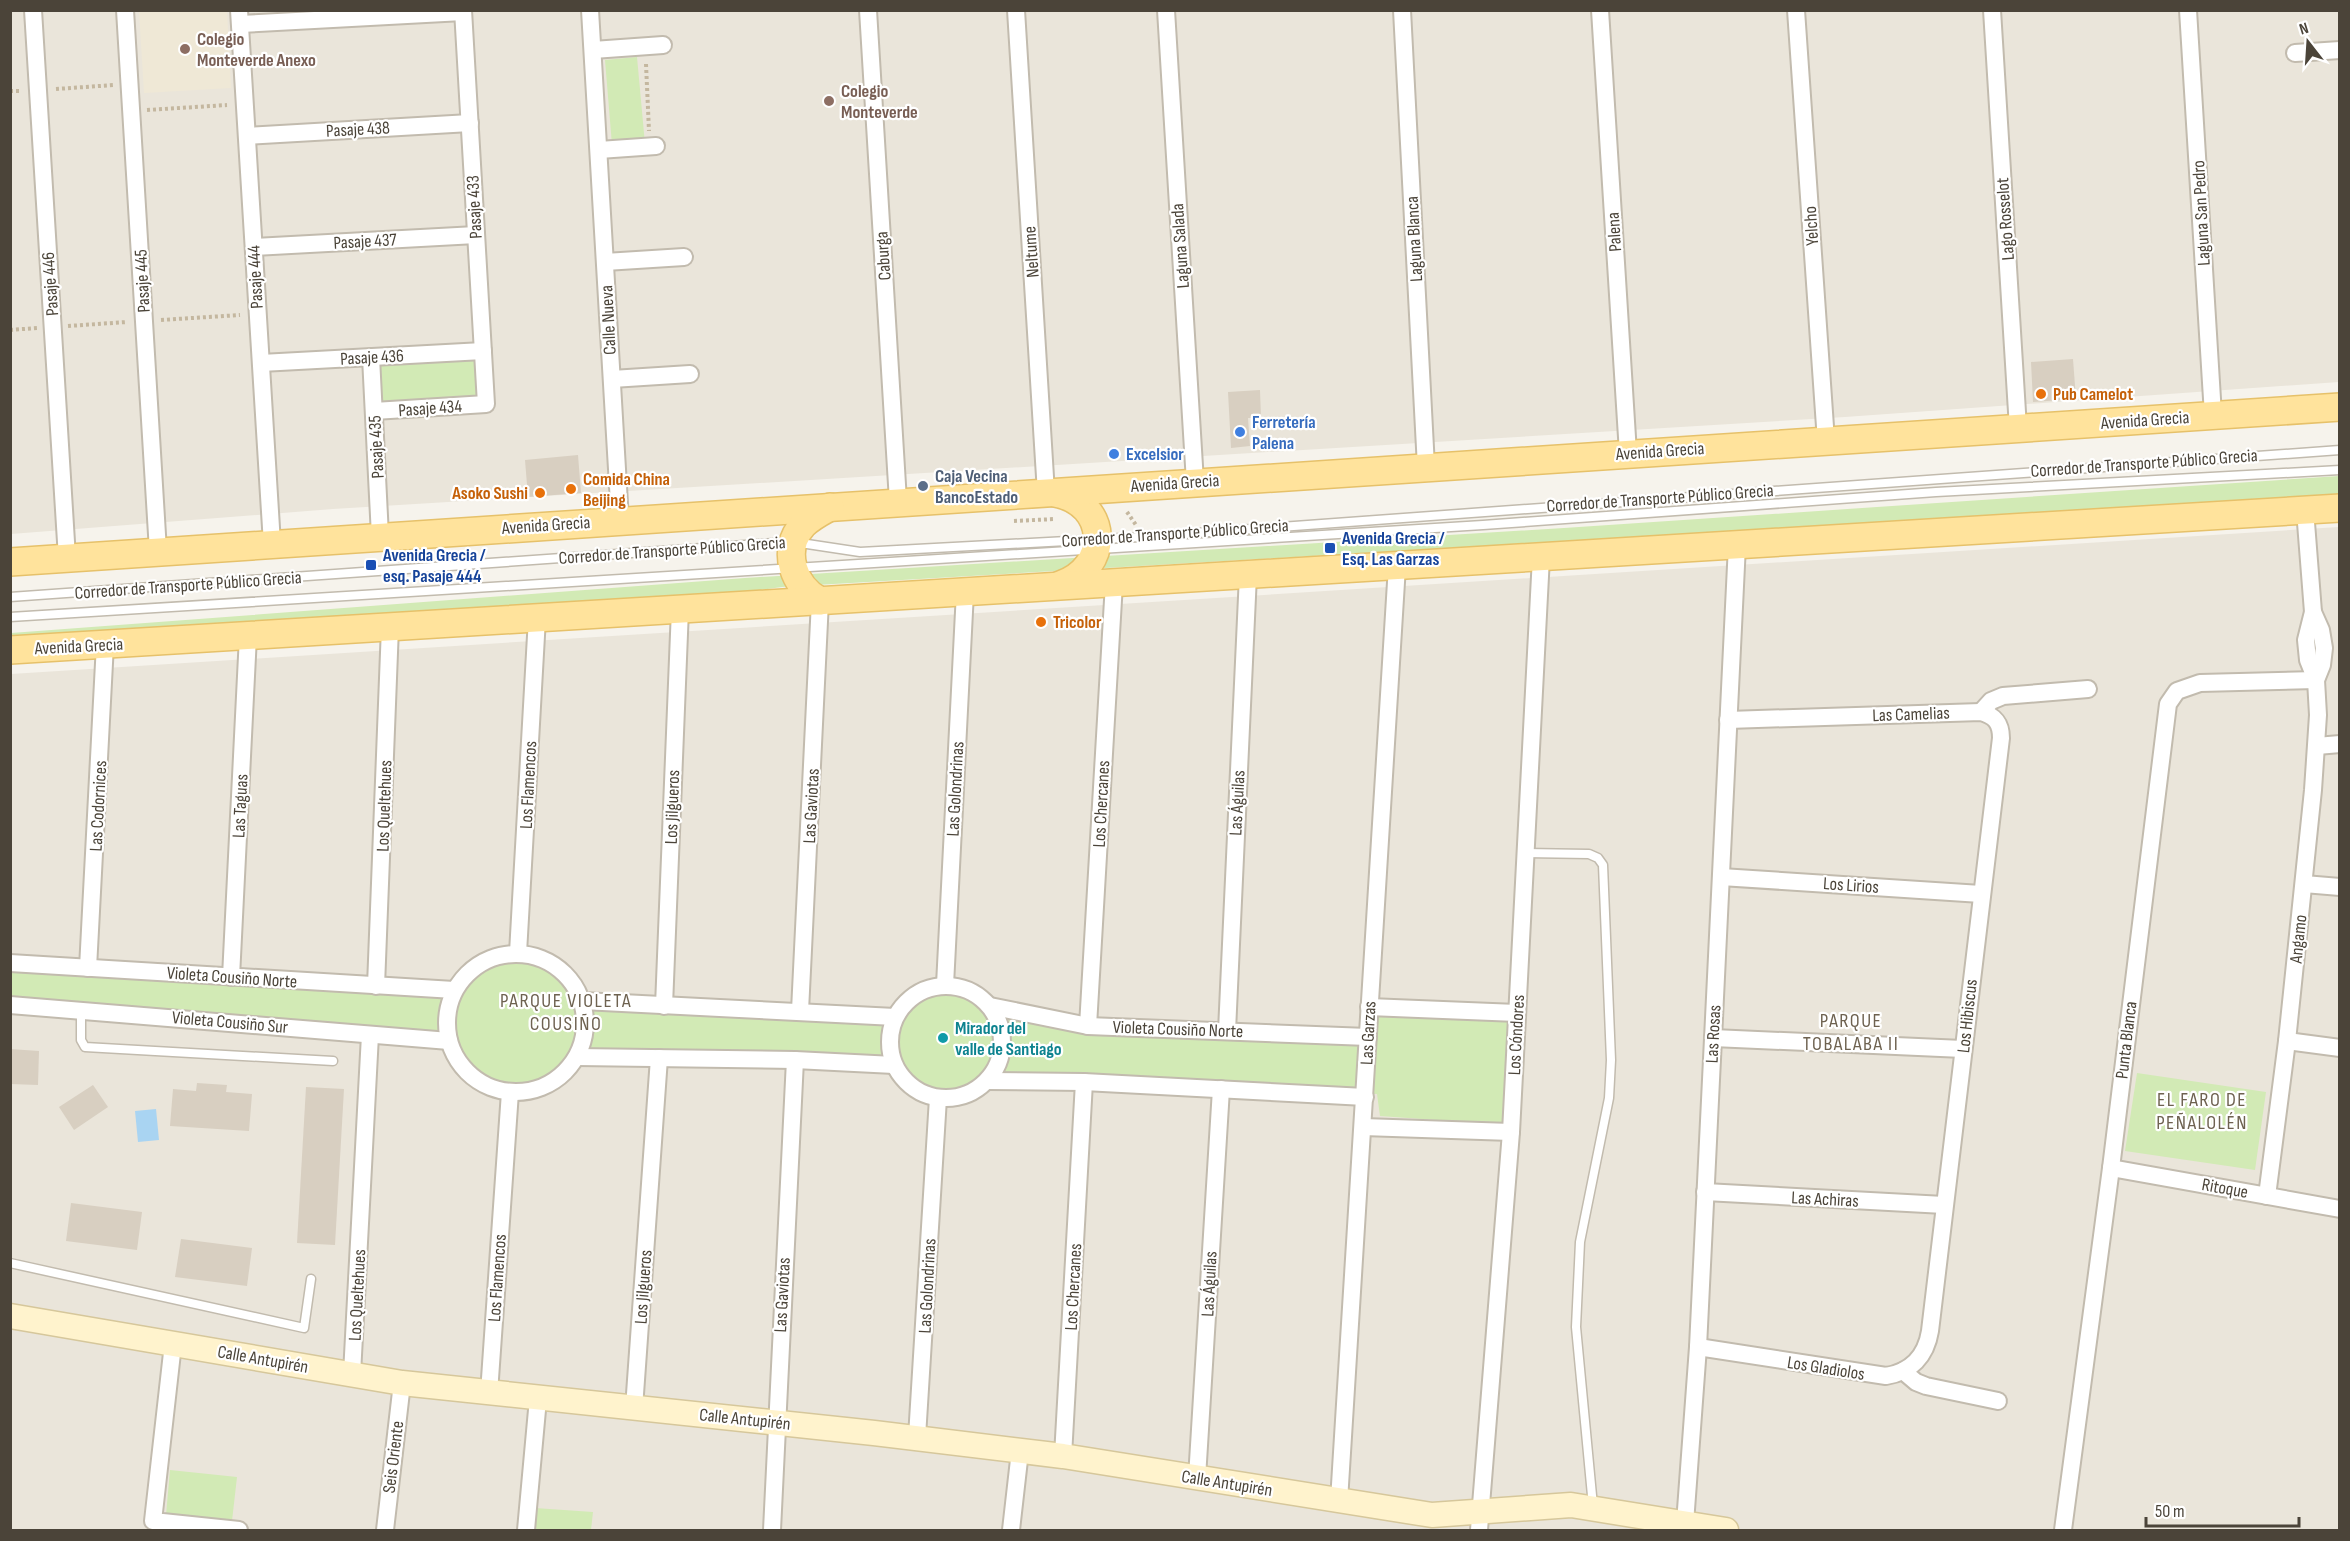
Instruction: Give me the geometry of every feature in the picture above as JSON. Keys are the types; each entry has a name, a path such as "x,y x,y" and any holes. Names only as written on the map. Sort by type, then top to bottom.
{"main road":[{"name":"Avenida Grecia","path":"10,562 898,501 2340,407"},
{"path":"1044,587 1059,586 1079,576 1088,567 1097,543 1092,516 1080,502 1064,494 1046,493"},
{"path":"820,601 802,587 794,555 804,524 830,507"},
{"name":"Avenida Grecia","path":"10,650 2340,508"}],"street":[{"name":"Pasaje 446","path":"33,10 67,558"},
{"name":"Pasaje 445","path":"125,10 158,551"},
{"name":"Calle Nueva","path":"590,10 620,520"},
{"name":"Caburga","path":"867,10 898,501"},
{"name":"Neltume","path":"1016,10 1046,493"},
{"name":"Laguna Salada","path":"1166,10 1195,482"},
{"name":"Laguna Blanca","path":"1402,10 1426,467"},
{"name":"Palena","path":"1600,10 1628,453"},
{"name":"Yelcho","path":"1796,10 1826,441"},
{"name":"Lago Rosselot","path":"1992,10 2018,428"},
{"name":"Laguna San Pedro","path":"2188,10 2213,415"},
{"path":"239,17 463,11"},
{"name":"Pasaje 433","path":"463,11 486,404"},
{"name":"Pasaje 444","path":"239,17 272,544"},
{"path":"593,50 663,45"},
{"path":"2295,53 2340,50"},
{"name":"Pasaje 438","path":"247,136 470,123"},
{"path":"598,150 653,147"},
{"name":"Pasaje 437","path":"254,247 476,235"},
{"name":"Calle Nueva","path":"605,262 684,257"},
{"name":"Pasaje 436","path":"261,363 483,351"},
{"name":"Pasaje 435","path":"371,357 380,536"},
{"name":"Calle Nueva","path":"612,379 690,374"},
{"name":"Pasaje 434","path":"374,411 486,404"},
{"name":"Angamo","path":"2267,1196 2287,1041 2317,746 2316,680 2308,660 2306,640 2313,612 2305,510"},
{"name":"Las Rosas","path":"1685,1523 1698,1347 1737,545"},
{"name":"Los Cóndores","path":"1480,1521 1511,1132 1540,557"},
{"name":"Las Garzas","path":"1339,1500 1397,566"},
{"name":"Las Águilas","path":"1227,1030 1248,575"},
{"name":"Los Chercanes","path":"1088,1026 1114,583"},
{"name":"Las Golondrinas","path":"945,985 965,592"},
{"name":"Las Gaviotas","path":"800,1011 820,601"},
{"name":"Los Jilgueros","path":"664,1006 680,609"},
{"name":"Los Flamencos","path":"518,953 537,618"},
{"name":"Los Queltehues","path":"376,986 390,627"},
{"name":"Las Taguas","path":"231,977 248,636"},
{"name":"Las Codornices","path":"88,968 105,644"},
{"name":"Punta Blanca","path":"2062,1530 2111,1168 2168,704 2177,691 2200,683 2316,680"},
{"path":"1981,712 1991,701 2003,696 2088,689"},
{"name":"Las Camelias","path":"1728,720 1981,712"},
{"name":"Los Hibiscus","path":"1903,1371 1922,1355 1930,1331 2001,738 1999,724 1990,715 1981,712"},
{"path":"2317,746 2340,744"},
{"name":"Los Lirios","path":"1721,877 1981,894"},
{"path":"2304,884 2340,888"},
{"path":"518,953 546,959 569,976 583,1002 586,1030 577,1057 560,1077 537,1089 510,1092 483,1084 462,1066 448,1041 446,1015 454,990 481,962 518,953"},
{"name":"Violeta Cousiño Norte","path":"10,963 454,990"},
{"path":"945,985 962,987 977,994 990,1006 999,1020 1003,1036 1002,1052 997,1067 987,1081 973,1092 956,1098 938,1098 920,1092 904,1081 894,1065 890,1049 890,1033 895,1017 903,1004 915,994 945,985"},
{"path":"583,1002 895,1017"},
{"name":"Violeta Cousiño Sur","path":"10,1005 81,1009 448,1041"},
{"name":"Violeta Cousiño Norte","path":"990,1006 1088,1026 1368,1036"},
{"path":"1369,1007 1517,1013"},
{"name":"Los Queltehues","path":"352,1374 370,1035"},
{"path":"1713,1038 1964,1049"},
{"path":"2287,1041 2340,1048"},
{"path":"577,1057 795,1059 894,1065"},
{"name":"Los Jilgueros","path":"634,1408 659,1058"},
{"name":"Las Gaviotas","path":"772,1530 795,1059"},
{"path":"987,1081 1084,1082 1365,1097"},
{"name":"Los Chercanes","path":"1063,1456 1084,1082"},
{"name":"Las Águilas","path":"1197,1478 1221,1089"},
{"name":"Los Flamencos","path":"489,1393 510,1092"},
{"name":"Las Golondrinas","path":"917,1437 938,1098"},
{"path":"1363,1127 1511,1132"},
{"name":"Ritoque","path":"2111,1168 2340,1209"},
{"name":"Las Achiras","path":"1705,1192 1944,1205"},
{"name":"Calle Antupirén","path":"10,1316 402,1383 917,1437 1063,1456 1480,1521 1547,1505 1593,1507 1726,1530"},
{"path":"173,1344 153,1521 239,1530"},
{"name":"Los Gladiolos","path":"1698,1347 1875,1376 1903,1371"},
{"path":"1903,1371 1916,1382 1926,1386 1998,1401"},
{"name":"Seis Oriente","path":"385,1530 402,1383"},
{"path":"526,1530 538,1399"},
{"path":"1011,1530 1020,1451"}],"lane":[{"name":"Corredor de Transporte Público Grecia","path":"10,597 794,555 1097,543 2340,450"},
{"name":"Corredor de Transporte Público Grecia","path":"10,617 794,555 1483,525 1936,492 2340,470"},
{"path":"1525,853 1589,854 1598,858 1603,865 1611,1060 1609,1098 1580,1242 1576,1327 1593,1507"},
{"path":"81,1009 81,1044 85,1047 333,1061"},
{"path":"10,1263 304,1328 311,1279"}],"path":[{"path":"645,47 653,147"},
{"path":"10,91 130,84"},
{"path":"132,111 245,104"}],"shaded area":[{"path":"11,11 2339,11 2339,382 1845,417 333,509 11,534"},
{"name":"Colegio Monteverde Anexo","path":"139,11 227,11 231,88 144,93"},
{"path":"2339,527 2339,1530 11,1530 11,674"}],"green space":[{"path":"637,57 645,144 612,145 605,60"},
{"path":"477,357 480,401 380,406 377,362"},
{"path":"2339,476 2339,496 782,587 663,604 11,645 11,633 745,578 1564,528"},
{"name":"PARQUE VIOLETA COUSIÑO","path":"515,960 536,965 552,973 564,985 576,1004 900,1020 919,1000 940,992 951,992 963,995 986,1010 1374,1042 1379,1015 1512,1017 1507,1125 1380,1116 1377,1094 982,1075 971,1084 959,1089 948,1092 938,1091 927,1088 917,1081 900,1062 570,1053 555,1071 545,1078 521,1084 508,1084 485,1076 475,1069 467,1060 456,1039 11,1004 10,967 461,993 483,970"},
{"path":"2137,1073 2266,1092 2255,1170 2125,1151"},
{"path":"170,1470 237,1477 232,1521 166,1515"},
{"path":"535,1508 593,1512 591,1530 533,1530"}],"water":[{"path":"156,1109 159,1140 138,1142 135,1111"}],"building":[{"path":"2073,359 2076,399 2033,402 2031,362"},
{"name":"Ferretería Palena","path":"1260,390 1261,418 1248,418 1250,446 1231,448 1228,392"},
{"path":"578,455 581,493 528,497 525,460"},
{"path":"10,1049 39,1051 38,1085 10,1084"},
{"path":"197,1083 227,1085 226,1092 252,1094 249,1131 170,1126 173,1089 196,1091"},
{"path":"93,1085 108,1107 74,1130 59,1107"},
{"path":"306,1087 344,1089 335,1245 297,1243"},
{"path":"71,1203 142,1212 137,1250 66,1241"},
{"path":"181,1239 252,1248 247,1286 175,1277"}],"place":[{"name":"Colegio Monteverde Anexo","path":"185,49"},
{"name":"Colegio Monteverde","path":"829,101"},
{"name":"Pub Camelot","path":"2041,394"},
{"name":"Ferretería Palena","path":"1240,432"},
{"name":"Excelsior","path":"1114,454"},
{"name":"Caja Vecina BancoEstado","path":"923,486"},
{"name":"Comida China Beijing","path":"571,489"},
{"name":"Asoko Sushi","path":"540,493"},
{"name":"Avenida Grecia / Esq. Las Garzas","path":"1330,548"},
{"name":"Avenida Grecia / esq. Pasaje 444","path":"371,565"},
{"name":"Tricolor","path":"1041,622"},
{"name":"Mirador del valle de Santiago","path":"943,1038"}],"district":[{"name":"PARQUE VIOLETA COUSIÑO","path":"566,1012"},
{"name":"PARQUE TOBALABA II","path":"1851,1032"},
{"name":"EL FARO DE PEÑALOLÉN","path":"2202,1110"}]}
